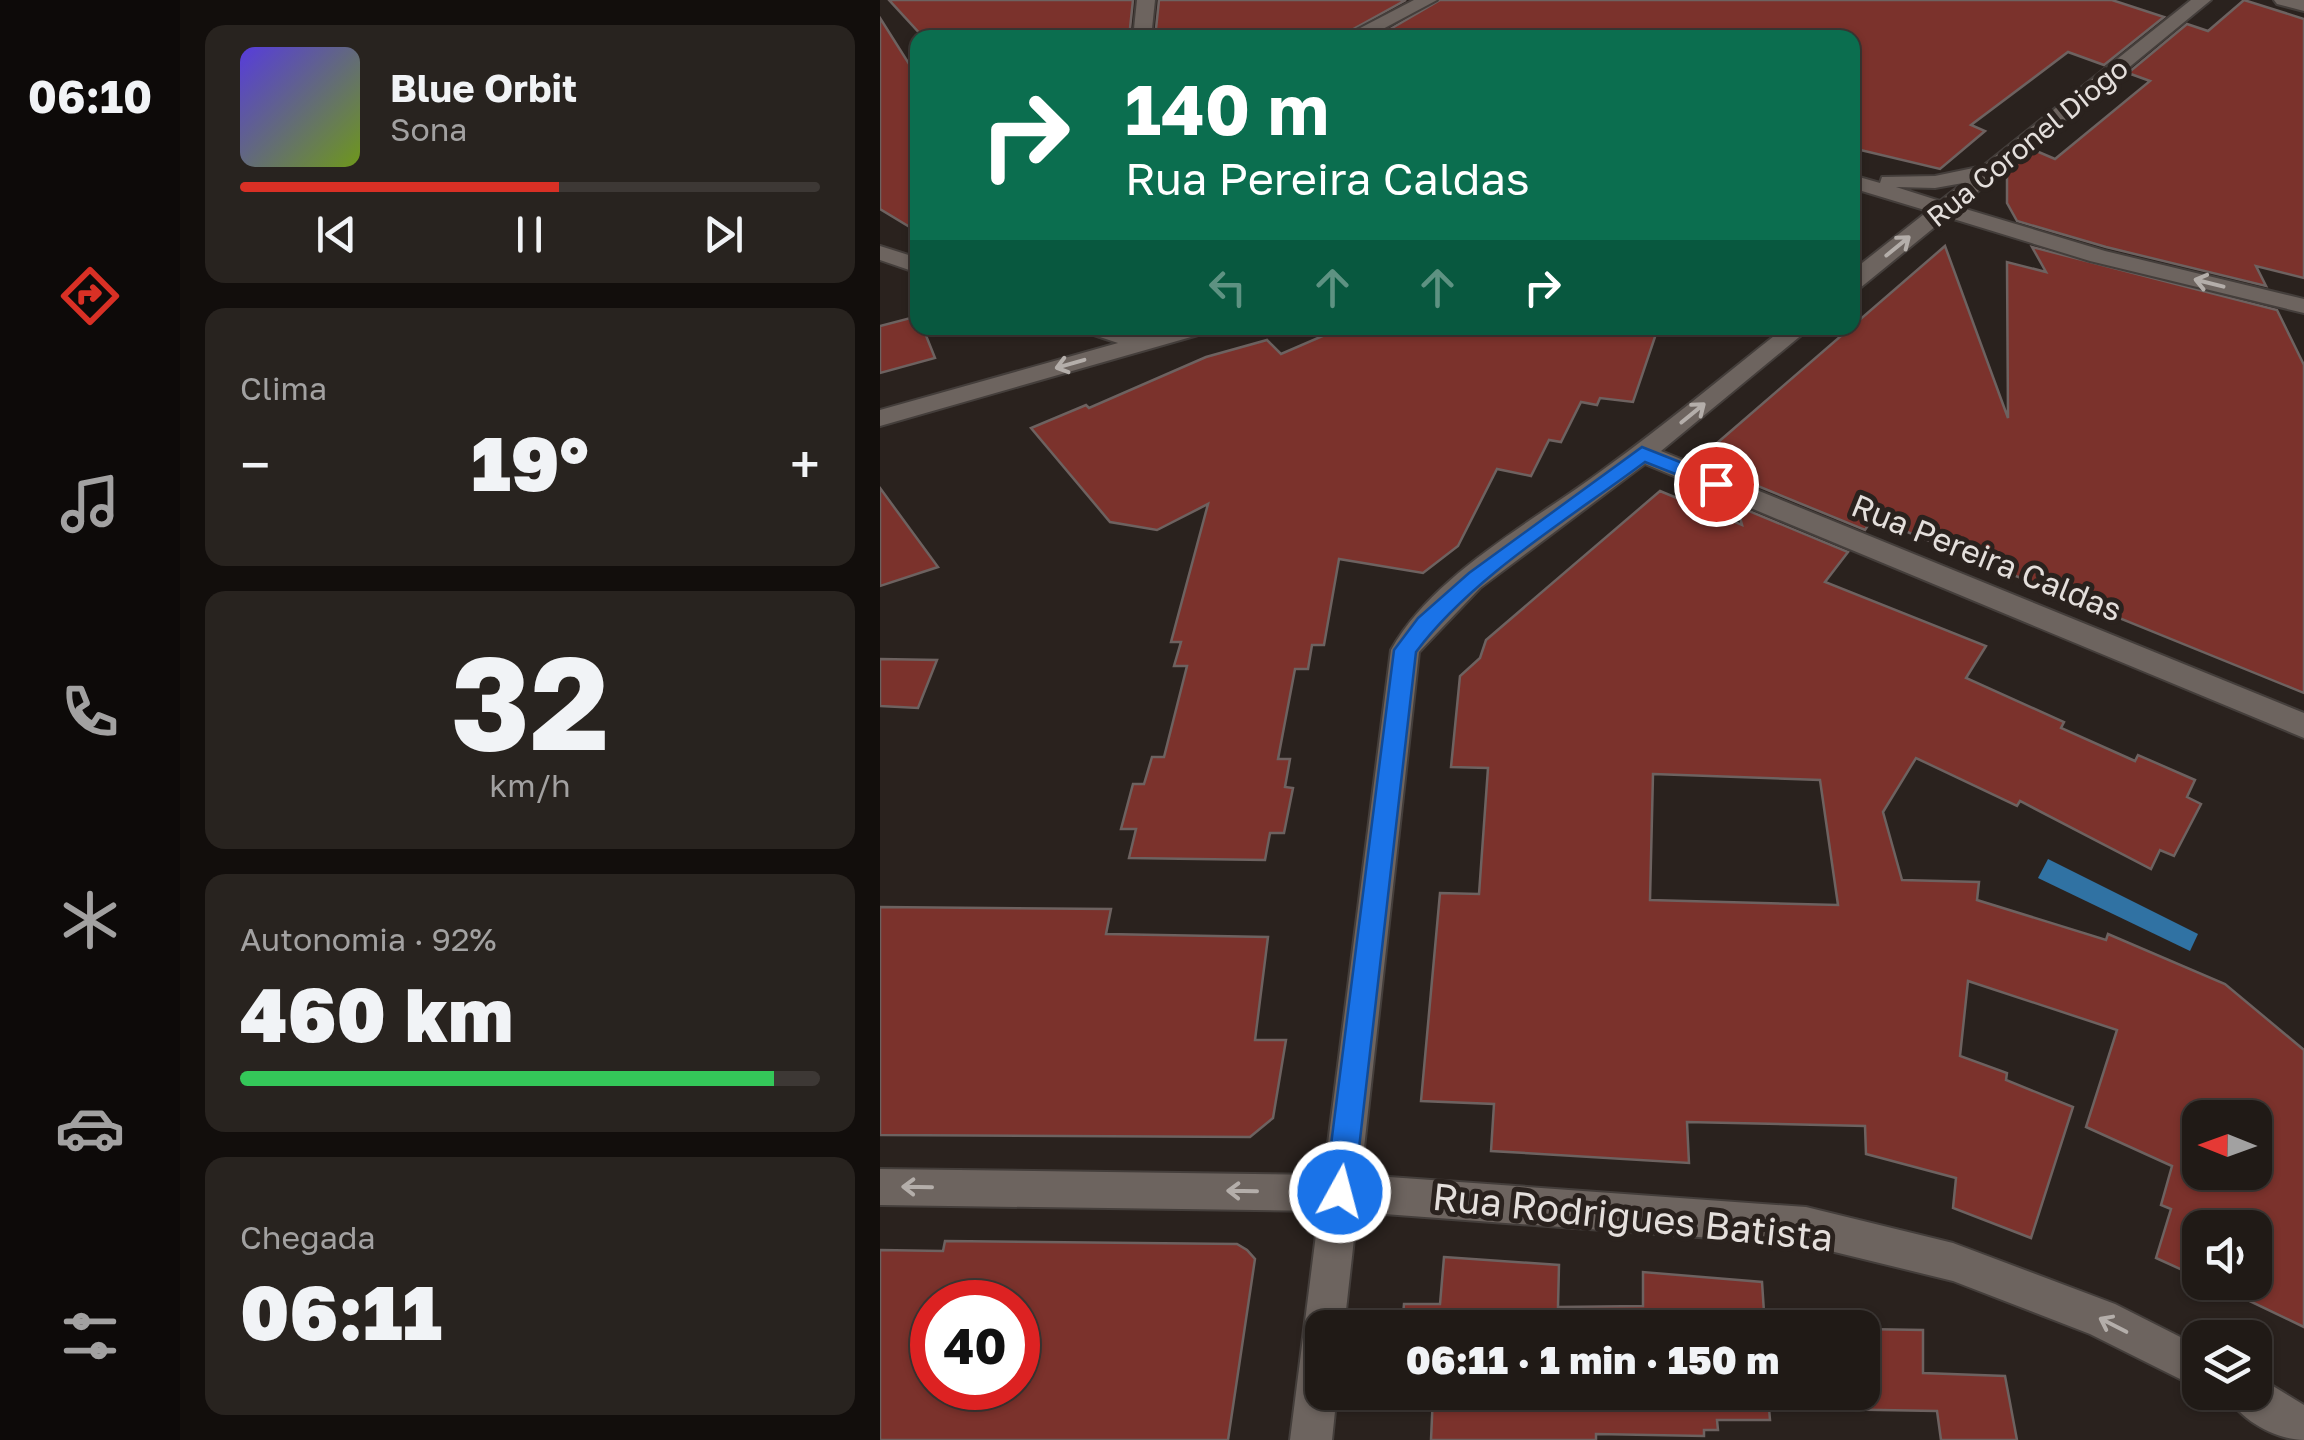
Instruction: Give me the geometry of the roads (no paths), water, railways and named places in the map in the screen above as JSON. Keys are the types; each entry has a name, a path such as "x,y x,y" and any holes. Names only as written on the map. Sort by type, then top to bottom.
{"street":[{"path":"1143,30 1146,0"},
{"path":"1366,30 1428,0"},
{"name":"Rua Coronel Diogo","path":"1860,276 2202,0"},
{"path":"2282,0 2304,6"},
{"path":"1860,179 1934,182 1995,170"},
{"path":"1860,182 2098,256 2304,306"},
{"path":"880,252 910,263"},
{"path":"1117,335 1142,343"},
{"path":"880,418 1172,335"},
{"path":"1326,1310 1405,650 1426,623 1476,578 1642,454 1789,335"},
{"name":"Rua Pereira Caldas","path":"1642,454 2304,726"},
{"name":"Rua Rodrigues Batista","path":"880,1186 1340,1192 1806,1226 1953,1262 2101,1318 2182,1360"},
{"path":"2272,1409 2304,1429"},
{"path":"1311,1440 1314,1410"}],"water":[{"path":"2048,859 2198,934 2190,951 2038,878"}]}
